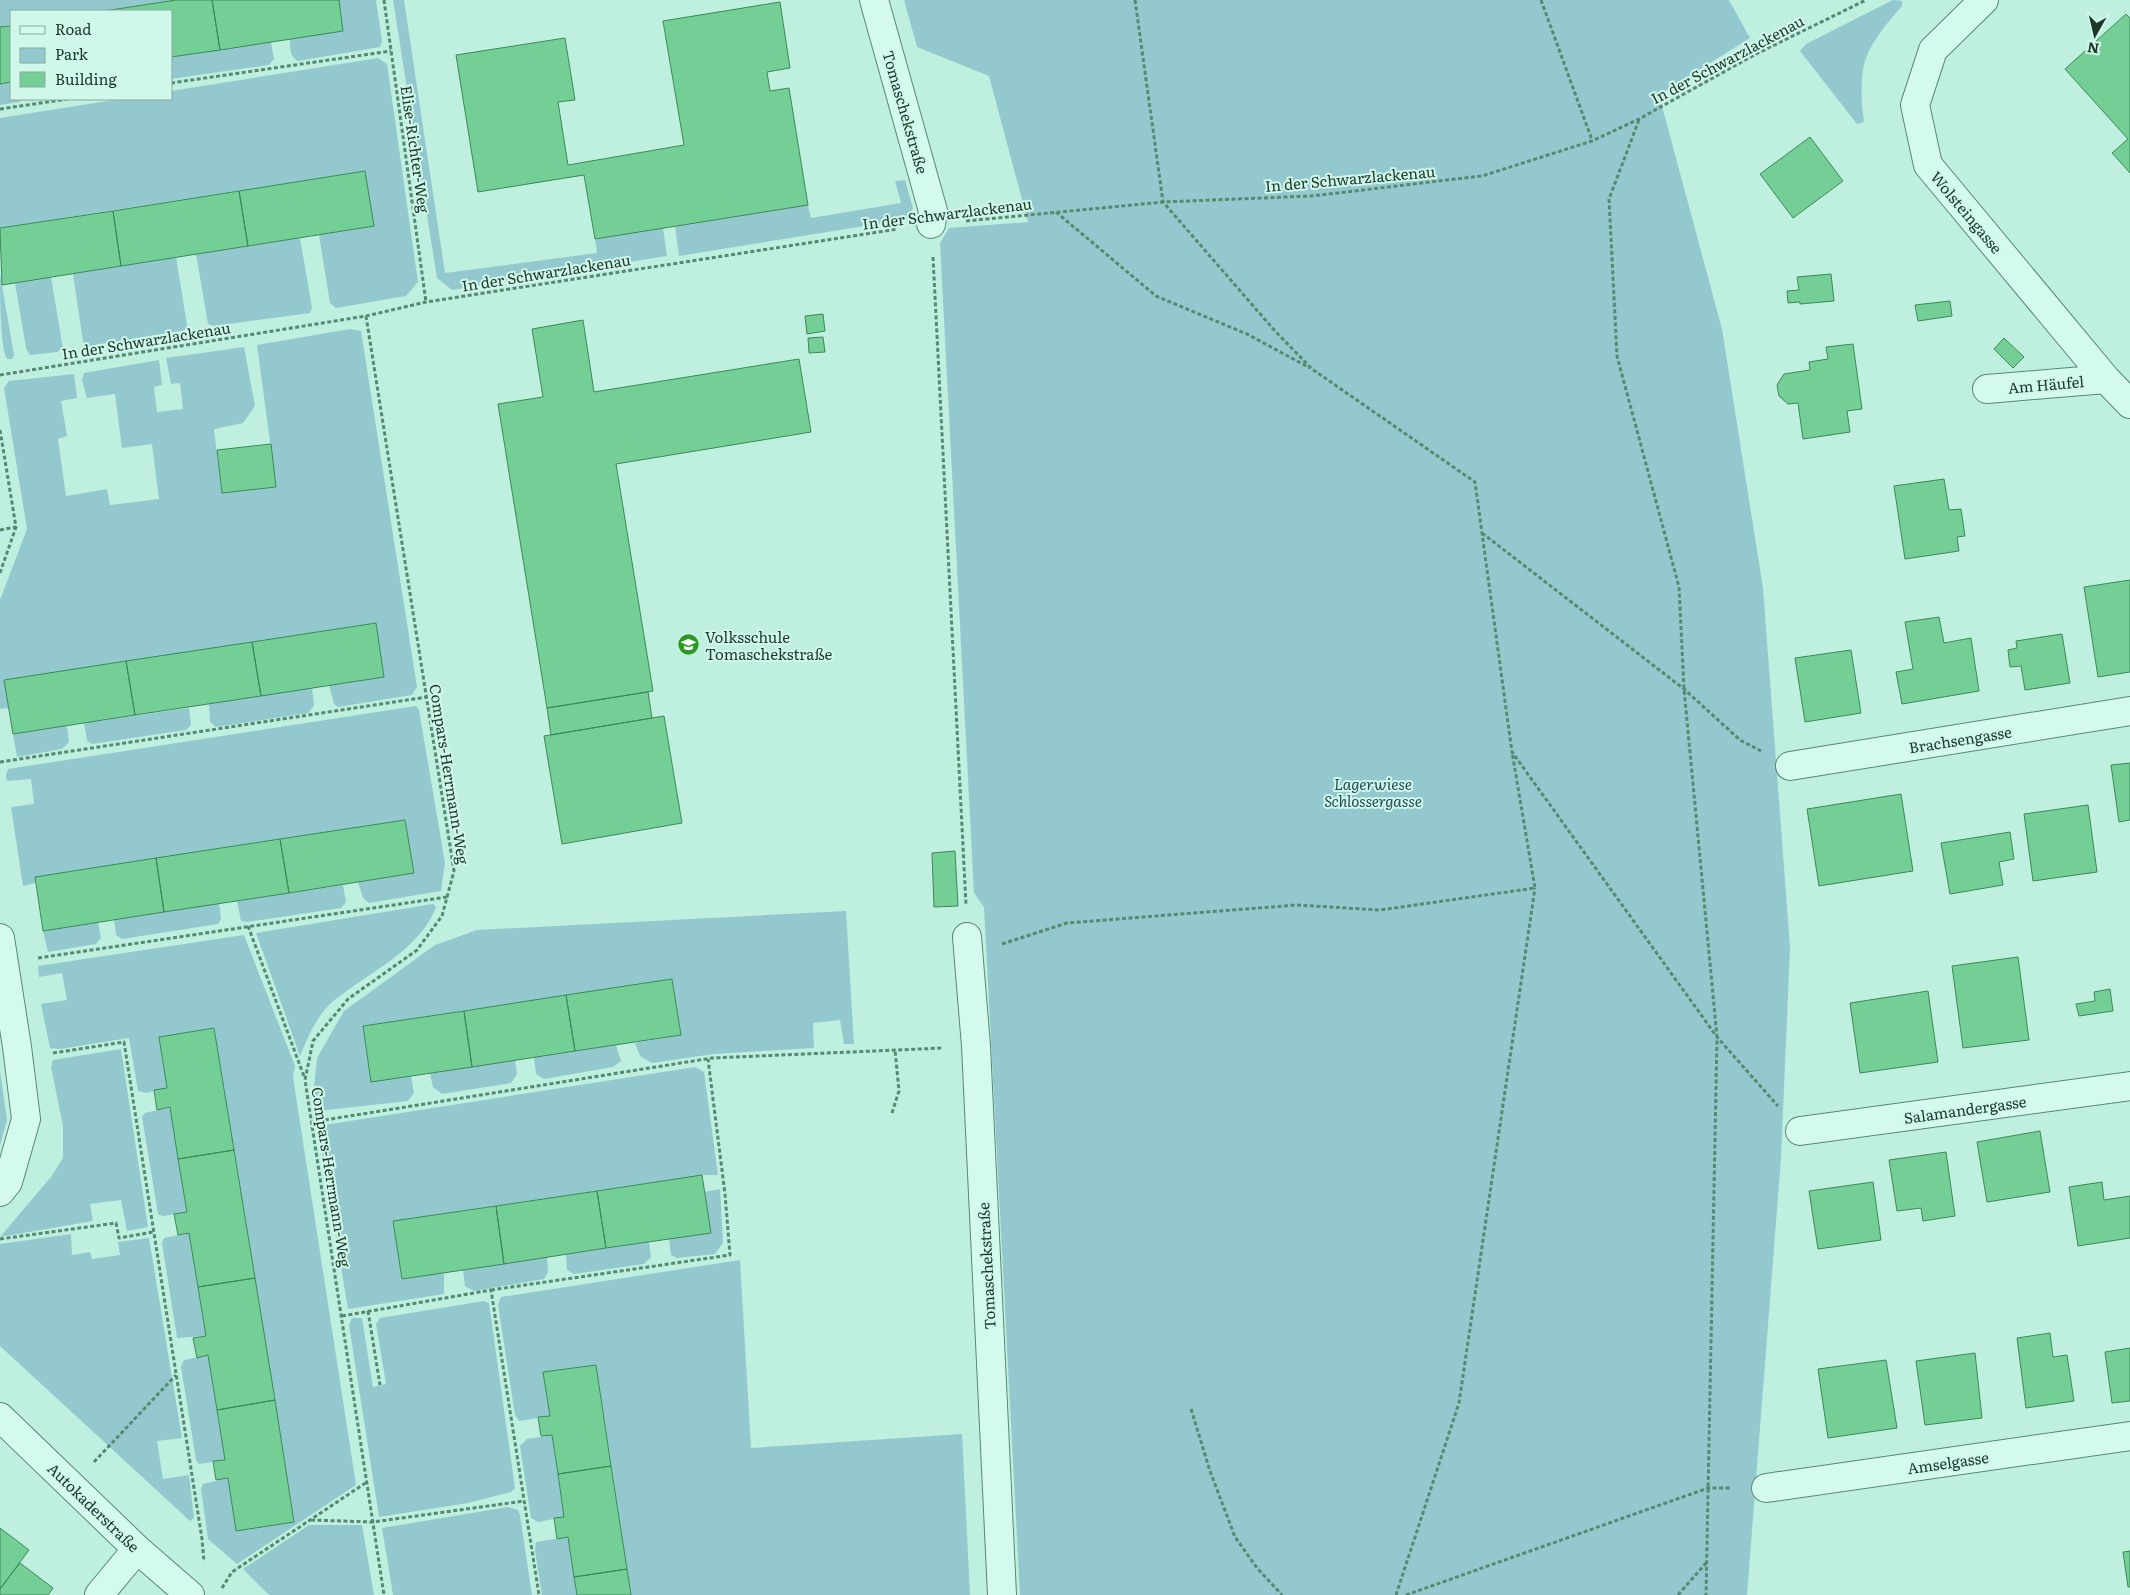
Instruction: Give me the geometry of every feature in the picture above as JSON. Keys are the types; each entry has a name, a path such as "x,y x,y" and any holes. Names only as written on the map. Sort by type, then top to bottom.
{"street":[{"name":"Tomaschekstraße","path":"874,0 933,211 931,224"},
{"name":"Wolsteingasse","path":"1984,0 1933,50 1915,105 1928,165 2106,379 2130,404"},
{"name":"Am Häufel","path":"1987,389 2106,379"},
{"name":"Brachsengasse","path":"1790,766 2130,711"},
{"name":"Tomaschekstraße","path":"967,937 976,1046 1002,1595"},
{"path":"0,1192 8,1182 26,1119 2,950"},
{"name":"Salamandergasse","path":"1800,1131 2130,1086"},
{"name":"Autokaderstraße","path":"0,1417 136,1549 190,1595"},
{"name":"Amselgasse","path":"1766,1488 2130,1436"},
{"path":"99,1595 136,1549"}],"path":[{"name":"Elise-Richter-Weg","path":"384,0 426,302"},
{"path":"1135,0 1163,202 1276,331 1312,369"},
{"path":"1541,0 1592,141"},
{"name":"In der Schwarzlackenau","path":"0,375 366,316 426,302 931,224 1163,202 1311,196 1482,176 1592,141 1639,119 1756,54 1866,0"},
{"path":"172,83 391,51"},
{"path":"0,109 61,100"},
{"path":"1639,119 1609,199 1616,356 1679,586 1684,689 1717,1037 1706,1595"},
{"path":"1056,212 1156,296 1247,334 1312,369 1475,482 1512,752 1534,888 1459,1404 1396,1595"},
{"path":"931,224 967,937"},
{"name":"Compars-Herrmann-Weg","path":"366,316 454,871 442,916 417,950 348,999 313,1041 305,1080 384,1595"},
{"path":"0,430 16,527 0,574"},
{"path":"0,530 16,527"},
{"path":"1482,533 1684,689 1740,740 1790,766"},
{"path":"0,762 427,697"},
{"path":"1512,752 1717,1037 1800,1131"},
{"path":"971,984 1002,943 1068,923 1296,905 1380,910 1534,888"},
{"path":"2,950 248,926 447,897"},
{"path":"248,926 305,1080"},
{"path":"18,1059 124,1042 205,1567"},
{"path":"312,1122 708,1059 976,1046"},
{"path":"892,1113 899,1090 895,1050"},
{"path":"342,1316 491,1290 730,1255 725,1194 708,1059"},
{"path":"0,1239 116,1223 118,1238 153,1232"},
{"path":"491,1290 539,1595"},
{"path":"368,1312 380,1386"},
{"path":"72,1486 176,1375"},
{"path":"1191,1409 1210,1471 1235,1537 1257,1568 1282,1595"},
{"path":"218,1595 232,1572 367,1482"},
{"path":"1406,1595 1708,1488 1766,1488"},
{"path":"311,1520 373,1522 524,1501"},
{"path":"1678,1595 1706,1563"}],"green space":[{"path":"0,0 176,0 111,10 10,10 10,26 0,27"},
{"path":"339,0 376,0 382,41 380,47 298,61 295,59 291,51 290,39 343,31"},
{"path":"393,0 404,0 445,273 597,253 595,239 663,228 667,256 452,290 437,278"},
{"name":"Lagerwiese Schlossergasse","path":"904,0 1729,0 1750,38 1659,95 1722,329 1763,588 1790,947 1781,1158 1747,1595 1020,1595 984,907 974,893 940,243 949,228 1028,222 989,76 917,47"},
{"path":"1893,0 1902,1 1902,6 1877,37 1866,58 1862,89 1864,121 1857,124 1800,51 1806,44"},
{"path":"271,42 274,59 269,65 172,79 172,57"},
{"path":"378,58 387,64 418,282 406,296 336,308 330,303 319,235 374,226 364,171 0,228 0,118 114,100 172,100 172,91"},
{"path":"10,82 10,100 22,100 0,105 0,84"},
{"path":"905,180 913,208 908,219 679,256 675,226 808,205 811,218 901,203 895,181"},
{"path":"300,238 312,308 310,313 214,326 208,324 196,254"},
{"path":"176,257 187,325 186,330 88,346 83,342 73,274"},
{"path":"0,274 14,355 12,359 7,359 3,344"},
{"path":"51,277 63,349 57,352 30,355 26,348 15,283"},
{"path":"350,329 361,331 417,687 412,695 338,707 334,704 329,685 375,623 5,680 9,708 0,709 0,600 27,529 4,388 9,381 74,374 77,398 61,401 67,436 58,439 66,496 107,489 110,505 159,499 152,444 122,448 115,394 87,398 82,380 84,373 159,360 162,385 154,387 157,412 183,409 180,383 171,384 166,358 244,347 255,406 243,423 214,429 222,493 276,486 257,345"},
{"path":"312,687 314,706 308,713 216,727 210,722 209,704"},
{"path":"416,706 419,710 445,863 441,891 369,903 363,898 358,882 414,873 405,820 35,877 35,883 23,886 11,807 34,804 31,779 7,781 8,769"},
{"path":"189,708 191,725 186,730 92,744 87,741 84,723"},
{"path":"67,726 69,742 62,749 17,757 13,734"},
{"path":"343,885 346,902 341,908 247,922 241,921 237,901"},
{"path":"219,903 221,919 218,924 122,939 116,935 114,920"},
{"path":"433,904 436,907 430,920 413,942 326,1008 307,1039 300,1056 256,933"},
{"path":"846,911 854,1044 844,1044 840,1020 813,1023 814,1048 714,1054 652,1063 640,1056 635,1043 681,1035 672,979 363,1026 371,1082 411,1076 414,1093 408,1101 318,1111 314,1088 317,1058 344,1011 435,945 477,930"},
{"path":"98,922 101,938 96,944 48,952 43,931"},
{"path":"244,935 295,1066 293,1077 356,1485 237,1564 208,1539 201,1489 203,1484 228,1478 237,1531 294,1521 214,1028 159,1037 167,1088 146,1093 138,1091 129,1038 60,1049 50,1048 41,1004 67,1000 62,973 39,977 38,966"},
{"path":"616,1045 621,1061 613,1067 544,1079 536,1074 534,1057"},
{"path":"121,1049 148,1227 127,1231 121,1200 90,1204 93,1221 0,1237 51,1177 63,1158 63,1126 51,1067 53,1060"},
{"path":"515,1060 517,1074 511,1083 442,1094 433,1087 430,1073"},
{"path":"695,1067 704,1072 718,1175 702,1175 393,1221 402,1279 444,1273 444,1294 348,1309 318,1128 324,1125"},
{"path":"0,1071 7,1120 0,1145"},
{"path":"170,1107 187,1212 163,1216 158,1214 142,1117 145,1113"},
{"path":"720,1189 723,1243 715,1254 677,1258 671,1255 669,1239 704,1192"},
{"path":"189,1233 206,1336 177,1338 162,1243 164,1238"},
{"path":"71,1234 72,1255 90,1252 92,1259 120,1255 118,1242 149,1238 182,1438 157,1441 163,1479 189,1475 194,1518 190,1521 0,1346 0,1244"},
{"path":"649,1242 651,1257 644,1264 574,1274 567,1270 566,1254"},
{"path":"547,1257 548,1272 544,1279 474,1291 465,1286 463,1270"},
{"path":"740,1260 751,1448 962,1434 970,1595 631,1595 596,1365 544,1372 550,1416 519,1421 515,1415 498,1305 501,1297"},
{"path":"484,1301 489,1303 515,1488 511,1492 468,1503 379,1517 349,1325 352,1318 362,1318 373,1387 386,1384 376,1324 380,1318"},
{"path":"208,1355 225,1460 199,1464 196,1460 181,1367 184,1360"},
{"path":"552,1435 564,1517 538,1522 531,1518 520,1446 527,1439"},
{"path":"508,1507 518,1510 520,1515 532,1595 393,1595 382,1528"},
{"path":"309,1525 362,1525 374,1595 269,1595 243,1569"},
{"path":"568,1537 577,1595 542,1595 535,1551 536,1542"}],"building":[{"path":"176,0 212,0 220,50 172,57 172,10 111,10"},
{"path":"212,0 339,0 343,31 220,50"},
{"path":"780,2 790,68 767,72 770,91 789,88 808,205 595,239 584,175 478,192 456,55 565,38 575,100 558,102 568,165 684,145 663,21"},
{"path":"2126,14 2130,18 2130,173 2112,153 2128,139 2065,69"},
{"path":"10,26 10,82 0,84 0,27"},
{"path":"1810,137 1843,181 1793,218 1760,174"},
{"path":"365,171 374,226 248,246 239,191"},
{"path":"239,191 248,246 121,266 113,211"},
{"path":"113,211 121,266 2,285 0,228"},
{"path":"1831,274 1834,301 1800,304 1800,302 1788,303 1787,291 1799,290 1797,277"},
{"path":"1950,301 1952,316 1918,321 1915,305"},
{"path":"823,314 825,331 807,334 805,316"},
{"path":"583,320 594,392 799,359 811,432 616,464 653,691 547,708 498,404 543,397 532,329"},
{"path":"823,337 825,352 809,353 808,338"},
{"path":"2004,338 2024,357 2013,368 1994,349"},
{"path":"1853,344 1862,409 1847,411 1850,432 1803,439 1798,403 1788,404 1779,396 1777,385 1784,374 1810,370 1809,362 1828,359 1826,347"},
{"path":"271,444 276,487 222,493 217,450"},
{"path":"1944,479 1949,510 1961,509 1965,536 1957,537 1959,551 1905,559 1894,486"},
{"path":"2130,580 2130,672 2098,677 2084,587"},
{"path":"1939,617 1944,643 1971,638 1979,691 1902,704 1896,672 1913,669 1905,622"},
{"path":"376,623 384,677 261,696 252,642"},
{"path":"2062,634 2070,683 2025,690 2021,666 2010,667 2008,650 2017,648 2016,641"},
{"path":"252,642 261,696 135,715 126,661"},
{"path":"1851,650 1861,713 1805,722 1795,658"},
{"path":"126,661 135,715 13,734 4,680"},
{"path":"648,692 652,718 551,735 547,708"},
{"path":"664,716 682,823 562,844 544,736"},
{"path":"2130,763 2130,820 2119,822 2111,765"},
{"path":"1901,794 1913,871 1819,886 1807,809"},
{"path":"2088,805 2097,872 2033,881 2024,814"},
{"path":"405,820 414,873 289,893 280,839"},
{"path":"2010,832 2014,859 1999,862 2003,885 1950,894 1941,843"},
{"path":"280,839 289,893 164,912 156,858"},
{"path":"955,851 958,906 934,907 932,853"},
{"path":"156,858 164,912 43,931 35,877"},
{"path":"2018,957 2029,1040 1963,1048 1952,966"},
{"path":"672,979 681,1035 575,1051 566,995"},
{"path":"2110,989 2113,1011 2079,1016 2076,1004 2095,1001 2094,992"},
{"path":"1928,991 1938,1062 1860,1073 1850,1003"},
{"path":"566,995 575,1051 472,1067 464,1011"},
{"path":"464,1011 472,1067 371,1082 363,1026"},
{"path":"214,1028 234,1150 178,1159 170,1107 157,1110 154,1090 167,1088 159,1037"},
{"path":"2040,1131 2050,1192 1987,1202 1977,1142"},
{"path":"234,1150 255,1278 198,1287 189,1233 178,1235 174,1214 187,1212 178,1159"},
{"path":"1946,1152 1955,1216 1923,1221 1921,1208 1897,1211 1889,1160"},
{"path":"702,1175 711,1233 606,1248 597,1191"},
{"path":"1873,1182 1881,1240 1818,1249 1809,1191"},
{"path":"2102,1182 2104,1200 2130,1196 2130,1238 2078,1246 2069,1187"},
{"path":"597,1191 606,1248 504,1264 496,1206"},
{"path":"496,1206 504,1264 402,1279 393,1221"},
{"path":"255,1278 275,1400 217,1410 208,1355 197,1358 193,1338 206,1336 198,1287"},
{"path":"2050,1333 2053,1357 2067,1355 2074,1401 2026,1408 2017,1338"},
{"path":"2130,1348 2130,1401 2112,1403 2105,1352"},
{"path":"1975,1353 1982,1418 1925,1425 1916,1361"},
{"path":"1886,1360 1897,1428 1828,1438 1818,1369"},
{"path":"596,1365 611,1466 558,1474 552,1435 541,1436 538,1417 550,1416 543,1372"},
{"path":"275,1400 294,1522 236,1531 228,1478 216,1480 213,1461 225,1460 217,1410"},
{"path":"611,1466 627,1569 574,1577 568,1537 557,1539 554,1518 564,1517 558,1474"},
{"path":"0,1528 29,1550 0,1589"},
{"path":"2130,1551 2130,1587 2128,1587 2123,1552"},
{"path":"20,1563 53,1588 48,1595 0,1595 0,1589"},
{"path":"627,1569 631,1595 577,1595 574,1577"}],"place":[{"name":"Volksschule Tomaschekstraße","path":"689,645"}]}
